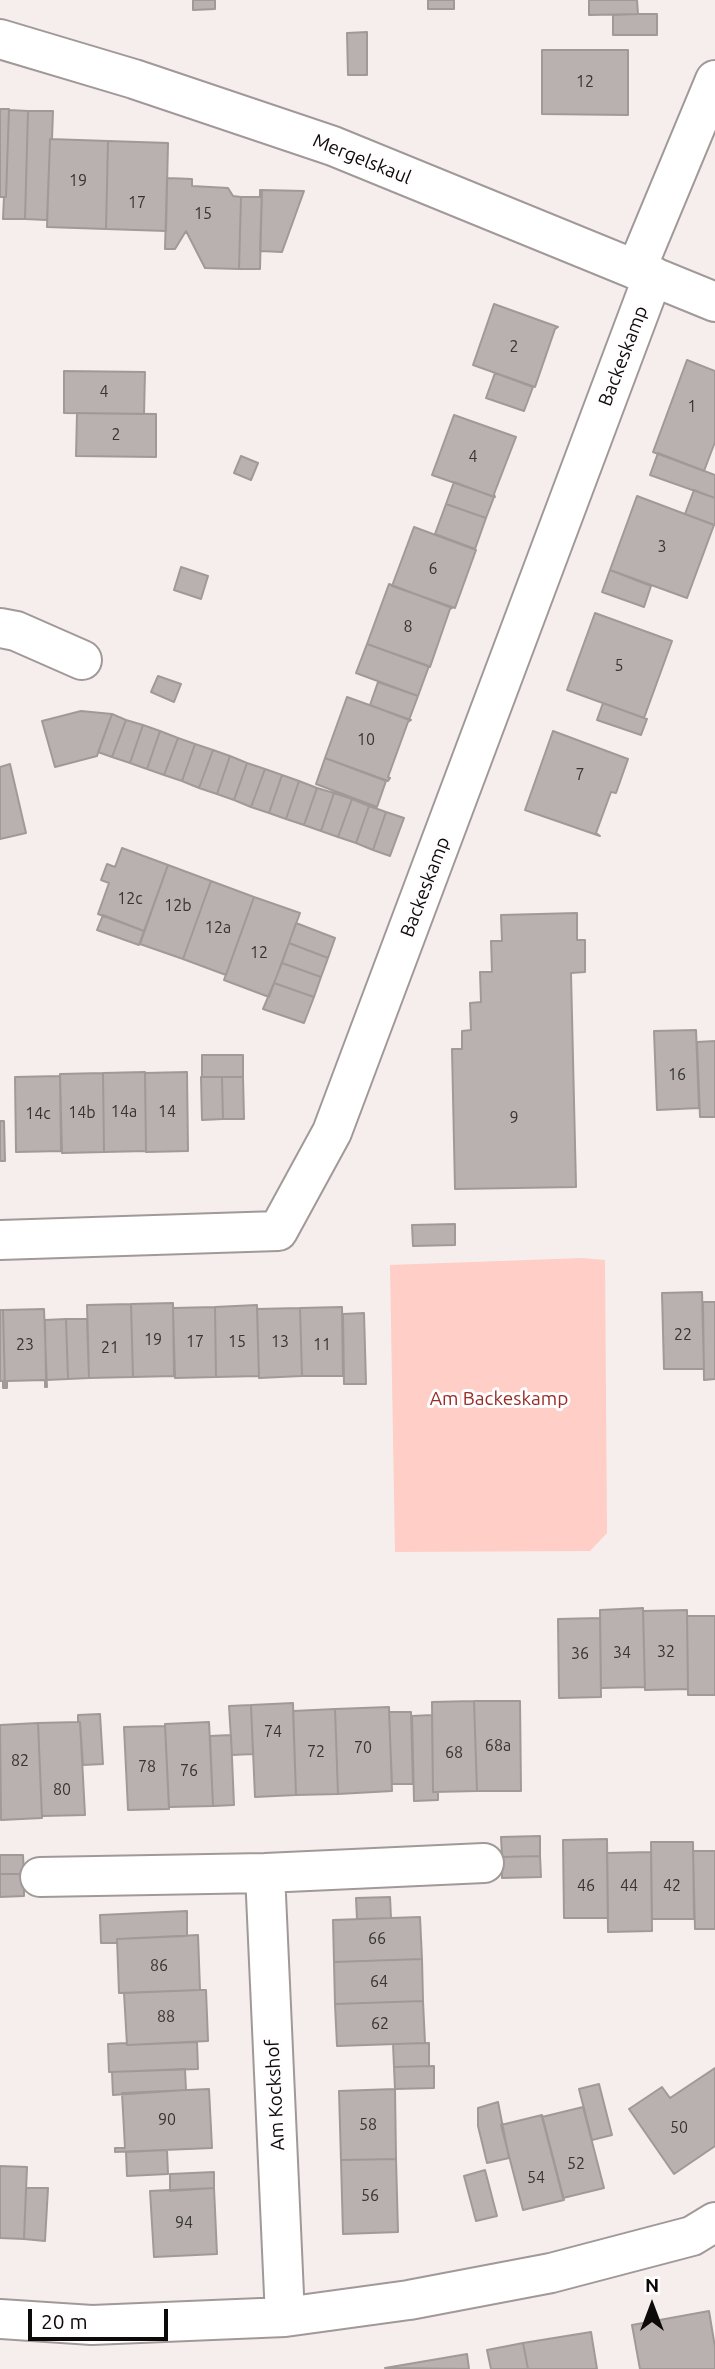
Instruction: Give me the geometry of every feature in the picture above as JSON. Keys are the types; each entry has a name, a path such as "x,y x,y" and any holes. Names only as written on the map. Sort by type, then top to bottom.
{"street":[{"name":"Mergelskaul","path":"0,39 134,79 333,146 715,302"},
{"path":"644,273 715,80"},
{"name":"Backeskamp","path":"0,1240 278,1231 332,1132 644,273"},
{"path":"0,628 16,631 82,660"},
{"path":"40,1877 265,1873 484,1863"},
{"name":"Am Kockshof","path":"265,1873 285,2317"},
{"path":"0,2319 92,2325 285,2317 409,2300 551,2273 692,2236 715,2222"}],"green space":[{"name":"Am Backeskamp","path":"582,1258 605,1260 607,1533 590,1551 395,1552 390,1265"}],"building":[{"path":"193,0 215,0 215,9 193,10"},
{"path":"428,0 454,0 454,9 428,9"},
{"path":"589,0 637,0 638,14 589,15"},
{"path":"657,14 657,35 613,35 613,15"},
{"path":"367,32 367,75 348,75 347,33"},
{"path":"542,50 628,50 628,115 542,114"},
{"path":"0,109 9,109 6,197 0,197"},
{"path":"9,110 28,111 25,219 3,219"},
{"path":"28,111 53,111 47,220 25,219"},
{"path":"50,139 108,141 106,229 47,227"},
{"path":"108,141 168,143 166,231 106,229"},
{"path":"167,178 192,179 192,186 228,188 233,196 241,197 239,269 205,268 186,231 175,249 165,249"},
{"path":"262,190 260,269 239,269 241,197 260,197"},
{"path":"262,190 304,191 282,252 260,251"},
{"path":"494,304 558,327 535,387 473,365"},
{"path":"687,360 715,371 715,442 704,471 653,452"},
{"path":"64,371 145,372 144,414 64,413"},
{"path":"495,373 533,387 524,411 486,398"},
{"path":"77,413 156,414 156,457 76,456"},
{"path":"454,415 516,437 495,497 432,475"},
{"path":"658,453 715,475 715,498 650,475"},
{"path":"241,456 258,463 251,480 234,473"},
{"path":"454,482 494,497 486,518 446,504"},
{"path":"694,490 715,498 715,525 685,514"},
{"path":"637,496 714,525 687,598 610,570"},
{"path":"446,504 486,518 475,549 435,534"},
{"path":"414,527 476,550 455,608 392,586"},
{"path":"181,567 208,576 201,599 174,590"},
{"path":"610,570 651,586 644,607 602,592"},
{"path":"389,584 452,608 430,667 367,644"},
{"path":"595,613 672,641 644,718 567,690"},
{"path":"367,644 429,666 418,696 356,673"},
{"path":"158,676 181,684 174,702 151,692"},
{"path":"378,682 418,696 409,720 370,705"},
{"path":"347,697 411,720 408,722 388,781 325,758"},
{"path":"603,703 647,719 641,735 597,720"},
{"path":"81,711 112,714 97,756 55,767 42,721"},
{"path":"112,714 126,720 112,757 98,752"},
{"path":"126,720 143,725 130,763 112,757"},
{"path":"143,725 160,731 147,769 130,763"},
{"path":"160,731 178,738 164,775 147,769"},
{"path":"553,731 628,759 616,793 611,792 596,833 600,836 525,810"},
{"path":"178,738 195,744 182,781 164,775"},
{"path":"195,744 213,750 199,788 182,781"},
{"path":"213,750 230,756 217,794 199,788"},
{"path":"230,756 247,763 234,800 217,794"},
{"path":"325,758 386,781 377,807 316,784"},
{"path":"247,763 265,769 251,807 234,800"},
{"path":"10,764 26,833 0,839 0,767"},
{"path":"265,769 282,775 269,813 251,807"},
{"path":"282,775 299,781 286,819 269,813"},
{"path":"299,781 317,788 304,825 286,819"},
{"path":"317,788 334,793 321,831 304,825"},
{"path":"334,793 352,799 338,837 321,831"},
{"path":"352,799 369,806 356,843 338,837"},
{"path":"369,806 386,812 373,850 356,843"},
{"path":"386,812 404,818 390,856 373,850"},
{"path":"122,848 168,865 144,931 98,914 109,883 101,880 107,864 115,867"},
{"path":"168,865 211,881 183,959 140,944"},
{"path":"211,881 254,897 226,975 183,959"},
{"path":"254,897 300,913 269,997 224,980"},
{"path":"577,913 577,940 585,940 585,972 571,973 576,1187 455,1189 452,1049 462,1049 462,1031 471,1030 470,1003 481,1002 480,972 492,972 491,941 502,941 501,915"},
{"path":"103,915 144,931 139,945 97,930"},
{"path":"296,923 335,938 328,958 289,943"},
{"path":"289,943 328,958 321,977 282,963"},
{"path":"282,963 321,977 314,997 274,983"},
{"path":"274,983 314,997 304,1023 263,1009"},
{"path":"696,1030 699,1108 657,1110 654,1031"},
{"path":"715,1041 715,1117 700,1117 697,1042"},
{"path":"202,1055 243,1055 243,1077 202,1077"},
{"path":"145,1072 146,1151 104,1152 103,1073"},
{"path":"187,1072 188,1151 146,1152 145,1073"},
{"path":"103,1073 104,1152 62,1153 60,1074"},
{"path":"60,1076 61,1151 16,1152 15,1077"},
{"path":"201,1077 222,1077 223,1119 202,1120"},
{"path":"222,1077 243,1077 244,1119 223,1119"},
{"path":"0,1121 4,1121 5,1161 0,1161"},
{"path":"455,1224 455,1245 413,1246 412,1225"},
{"path":"702,1292 704,1369 664,1369 662,1293"},
{"path":"703,1302 715,1302 715,1379 704,1380"},
{"path":"173,1303 174,1376 133,1377 131,1304"},
{"path":"131,1304 133,1377 89,1378 87,1305"},
{"path":"257,1305 259,1376 216,1377 215,1307"},
{"path":"215,1307 216,1377 175,1378 173,1308"},
{"path":"342,1307 343,1376 302,1376 300,1308"},
{"path":"300,1308 302,1376 259,1378 257,1309"},
{"path":"44,1309 47,1387 45,1380 7,1381 5,1388 3,1310"},
{"path":"0,1310 3,1310 5,1388 3,1381 0,1381"},
{"path":"364,1313 366,1384 344,1384 343,1314"},
{"path":"66,1319 68,1379 46,1380 45,1320"},
{"path":"66,1319 87,1319 89,1378 68,1379"},
{"path":"643,1608 645,1687 601,1688 600,1610"},
{"path":"687,1610 688,1689 645,1690 643,1611"},
{"path":"687,1616 715,1616 715,1695 688,1695"},
{"path":"600,1618 601,1697 559,1698 558,1619"},
{"path":"474,1701 477,1791 433,1792 432,1702"},
{"path":"474,1701 520,1701 521,1791 477,1791"},
{"path":"293,1703 296,1795 255,1797 251,1705"},
{"path":"251,1705 253,1754 232,1755 229,1706"},
{"path":"389,1707 392,1791 338,1794 335,1709"},
{"path":"335,1709 338,1794 296,1795 293,1711"},
{"path":"389,1712 411,1712 413,1784 392,1784"},
{"path":"100,1714 103,1764 83,1765 78,1715"},
{"path":"432,1715 433,1792 438,1792 438,1800 414,1801 412,1716"},
{"path":"80,1722 85,1815 42,1816 38,1723"},
{"path":"209,1722 213,1806 169,1807 165,1724"},
{"path":"38,1723 42,1818 1,1820 0,1725"},
{"path":"165,1726 169,1809 128,1810 124,1727"},
{"path":"231,1735 234,1805 213,1806 210,1736"},
{"path":"540,1836 540,1856 502,1857 501,1837"},
{"path":"607,1839 608,1918 564,1918 563,1840"},
{"path":"651,1842 693,1842 694,1919 652,1919"},
{"path":"693,1851 715,1851 715,1929 695,1929"},
{"path":"651,1852 652,1931 608,1932 607,1853"},
{"path":"0,1855 23,1855 24,1874 0,1874"},
{"path":"540,1856 541,1877 502,1878 502,1857"},
{"path":"0,1874 24,1874 24,1896 0,1897"},
{"path":"390,1897 391,1918 357,1919 356,1898"},
{"path":"187,1911 187,1936 117,1939 117,1943 101,1943 100,1915"},
{"path":"420,1917 422,1959 334,1962 333,1920"},
{"path":"198,1935 200,1990 119,1993 117,1939"},
{"path":"422,1959 423,2001 335,2004 334,1962"},
{"path":"206,1990 208,2041 127,2045 124,1993"},
{"path":"423,2001 425,2043 337,2046 335,2004"},
{"path":"197,2042 198,2069 109,2072 108,2044"},
{"path":"429,2043 429,2066 394,2067 393,2044"},
{"path":"434,2066 434,2088 395,2089 394,2067"},
{"path":"715,2068 715,2146 674,2174 629,2109 662,2087 670,2098"},
{"path":"185,2069 186,2090 113,2095 112,2072"},
{"path":"599,2084 612,2135 592,2140 579,2089"},
{"path":"209,2089 212,2148 115,2152 115,2148 125,2148 122,2093"},
{"path":"395,2089 396,2159 341,2160 339,2091"},
{"path":"498,2102 509,2158 487,2163 478,2126 478,2108"},
{"path":"583,2107 604,2188 563,2198 542,2117"},
{"path":"542,2115 564,2200 523,2210 501,2125"},
{"path":"167,2150 168,2174 127,2176 126,2152"},
{"path":"396,2159 398,2232 343,2234 341,2160"},
{"path":"0,2166 27,2167 24,2239 0,2238"},
{"path":"485,2170 497,2216 476,2221 464,2176"},
{"path":"214,2172 214,2188 170,2191 170,2174"},
{"path":"26,2188 48,2188 45,2241 24,2239"},
{"path":"214,2188 217,2254 154,2257 150,2191"},
{"path":"709,2311 715,2347 715,2369 640,2369 632,2325"},
{"path":"591,2332 597,2369 528,2369 523,2343"},
{"path":"523,2343 528,2369 491,2369 487,2350"},
{"path":"467,2354 469,2369 385,2368"}]}
